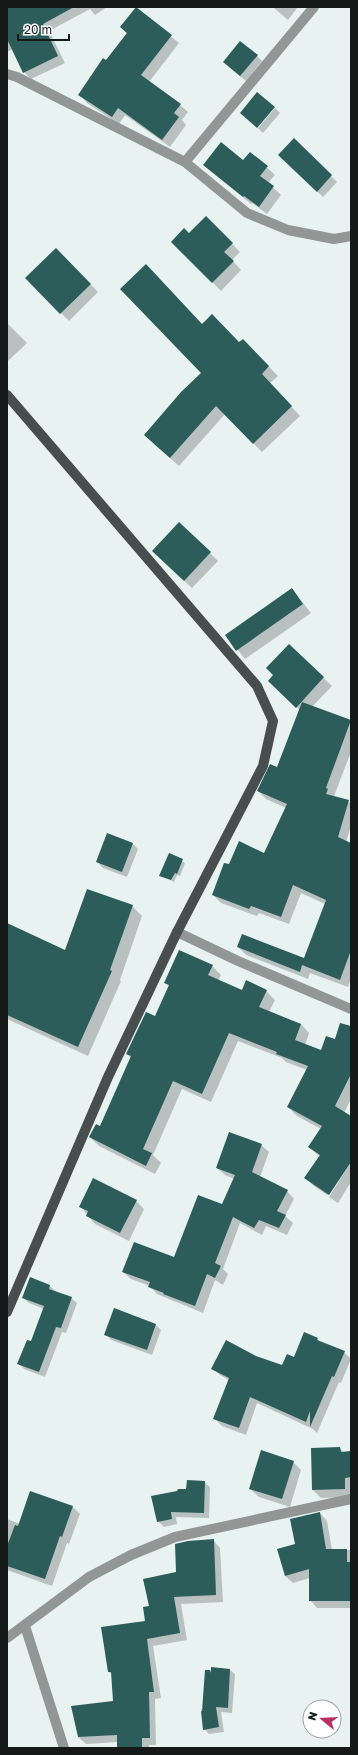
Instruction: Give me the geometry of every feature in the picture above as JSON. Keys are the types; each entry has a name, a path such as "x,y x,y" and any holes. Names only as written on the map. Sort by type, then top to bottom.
{"main road":[{"path":"7,395 257,686 273,721 263,766 177,932 108,1077 7,1312"}],"street":[{"path":"185,162 314,7"},
{"path":"7,74 24,80 185,162 247,213 288,230 334,239 351,236"},
{"path":"177,932 238,961 351,1008"},
{"path":"7,1638 89,1578 131,1555 175,1537 351,1499"},
{"path":"25,1626 64,1748"}],"building":[{"path":"7,7 74,7 43,24 58,56 23,73 7,39"},
{"path":"136,7 172,35 141,75 181,104 174,113 179,117 162,140 118,108 112,117 78,95 103,58 106,60 127,33 120,27"},
{"path":"240,41 258,55 240,76 223,62"},
{"path":"257,92 275,107 257,128 240,113"},
{"path":"294,138 332,175 317,192 278,155"},
{"path":"221,142 243,160 250,152 268,166 260,176 274,186 259,207 244,196 243,197 203,165"},
{"path":"206,216 233,243 224,252 234,261 212,283 171,242 184,228 189,233"},
{"path":"56,248 91,284 60,314 25,278"},
{"path":"146,264 202,324 212,314 239,342 243,339 269,366 262,374 292,406 253,444 216,406 170,458 144,435 181,392 201,373 120,289"},
{"path":"179,522 211,552 184,581 152,551"},
{"path":"292,588 303,604 236,651 225,635"},
{"path":"289,644 324,677 296,708 268,681 273,675 266,668"},
{"path":"302,702 351,720 326,788 328,789 326,794 349,800 338,837 351,843 351,950 340,980 302,965 300,972 237,947 242,934 304,958 326,900 293,885 281,917 251,906 249,909 212,895 224,863 229,864 239,841 264,853 287,804 257,791 270,764 277,767"},
{"path":"107,833 133,843 122,872 96,862"},
{"path":"169,853 183,859 177,874 175,873 171,880 159,876"},
{"path":"87,889 133,905 110,970 112,971 78,1047 7,1015 7,923 65,950"},
{"path":"179,950 213,965 208,975 242,990 246,980 267,990 259,1007 301,1024 295,1040 321,1050 326,1036 335,1039 340,1023 351,1026 351,1074 335,1106 351,1116 351,1162 329,1195 304,1178 320,1155 308,1147 322,1126 287,1107 308,1066 276,1054 277,1052 229,1033 202,1094 173,1081 143,1149 152,1153 146,1166 89,1137 96,1124 100,1126 131,1056 126,1054 146,1012 155,1016 169,985 164,983"},
{"path":"229,1132 262,1144 252,1172 288,1190 277,1211 286,1215 279,1228 259,1220 254,1228 233,1217 215,1263 221,1266 215,1278 207,1274 195,1306 148,1287 150,1282 122,1272 134,1242 174,1257 198,1195 222,1204 235,1175 216,1168"},
{"path":"93,1178 137,1200 120,1233 86,1216 88,1211 79,1207"},
{"path":"30,1277 50,1285 49,1289 72,1297 61,1328 56,1327 39,1372 17,1364 27,1340 31,1341 44,1306 22,1298"},
{"path":"114,1308 156,1324 147,1350 104,1335"},
{"path":"304,1332 318,1338 317,1340 345,1351 334,1377 332,1376 310,1427 310,1411 306,1422 250,1397 239,1428 213,1419 229,1378 211,1369 226,1340 256,1356 282,1365 287,1354 294,1357"},
{"path":"340,1447 341,1452 351,1451 351,1477 345,1478 345,1489 312,1490 311,1448"},
{"path":"261,1450 294,1461 282,1499 249,1489"},
{"path":"187,1480 205,1481 204,1513 171,1512 172,1519 157,1522 151,1496 177,1491 178,1489 186,1489"},
{"path":"30,1491 73,1506 62,1537 60,1536 45,1579 7,1566 7,1546 15,1525 18,1526"},
{"path":"320,1512 326,1549 347,1549 347,1562 351,1562 351,1601 309,1601 309,1569 285,1576 277,1549 295,1544 290,1519"},
{"path":"214,1539 216,1595 174,1597 180,1633 147,1639 154,1692 149,1692 150,1738 142,1738 142,1748 117,1748 117,1735 78,1737 71,1706 113,1701 111,1672 108,1672 101,1627 145,1621 143,1607 149,1606 143,1579 176,1572 175,1544 188,1541"},
{"path":"211,1667 230,1669 228,1708 216,1707 219,1727 203,1730 201,1711 205,1670 210,1670 211,1673"}]}
